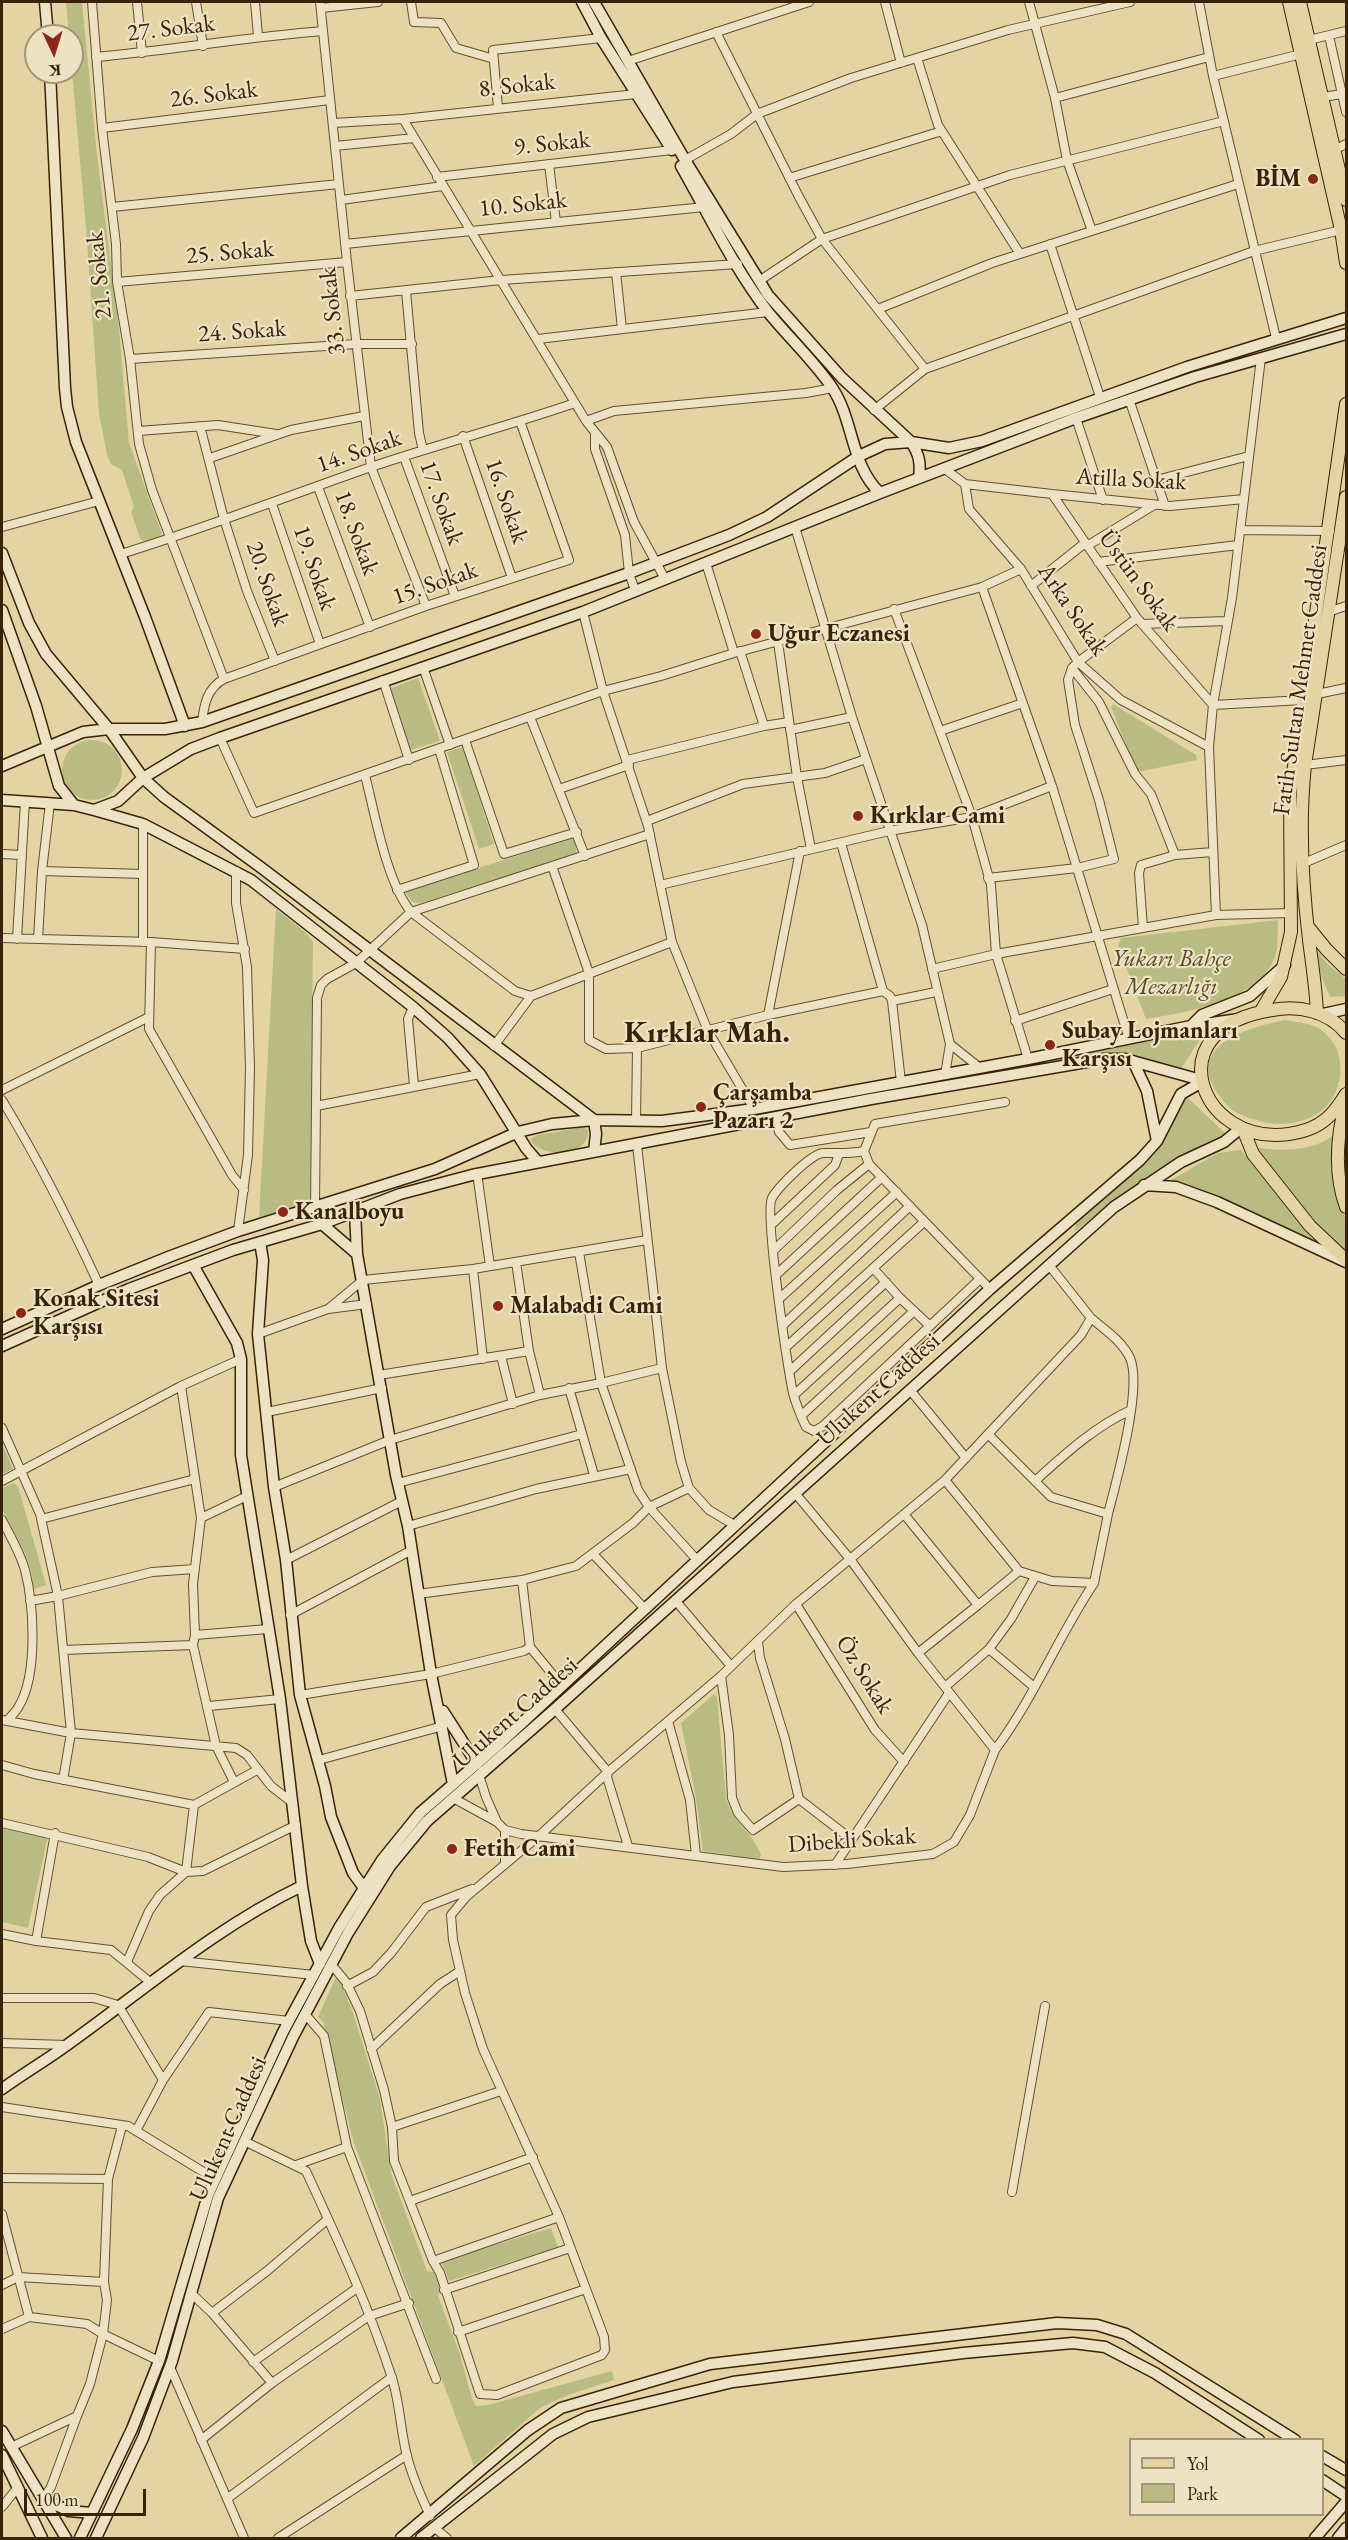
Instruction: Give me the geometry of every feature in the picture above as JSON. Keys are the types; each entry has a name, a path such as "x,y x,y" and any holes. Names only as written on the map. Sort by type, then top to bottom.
{"main road":[{"path":"1289,2 1347,263"},
{"path":"1300,2 1323,97 1341,147 1347,200"},
{"path":"1261,1011 1281,977 1291,932 1290,794 1347,404"},
{"name":"Fatih Sultan Mehmet Caddesi","path":"1320,1013 1307,927 1301,822 1305,765 1344,540 1347,497"},
{"path":"1307,927 1347,969"},
{"path":"1347,1033 1320,1013 1285,1008 1261,1011 1239,1019 1221,1029 1211,1038 1203,1053 1200,1074 1205,1091 1218,1110 1242,1128 1263,1134 1282,1135 1316,1127 1335,1110 1347,1094"},
{"path":"1347,1101 1341,1119 1339,1154 1340,1178 1347,1207"},
{"path":"1242,1128 1253,1154 1316,1232 1347,1261"}],"street":[{"path":"45,2 47,24"},
{"name":"21. Sokak","path":"92,2 117,282 139,444 152,490 224,679"},
{"path":"137,2 142,53"},
{"path":"196,2 202,46"},
{"path":"255,2 258,36"},
{"path":"320,5 378,2"},
{"path":"411,2 414,22 441,23 456,48 494,59"},
{"path":"582,2 601,38 672,150 768,312 833,388 845,412 866,476 880,493"},
{"path":"594,2 685,160 759,281 779,309 874,410 911,442 920,461 919,478"},
{"path":"628,61 809,2"},
{"path":"885,2 901,63"},
{"path":"1029,2 1033,24 1055,98 1067,160 1092,231"},
{"path":"685,160 731,134 757,114 851,78 1033,24 1130,2"},
{"path":"1199,2 1213,75 1276,338"},
{"name":"33. Sokak","path":"320,5 371,467 426,606"},
{"name":"27. Sokak","path":"96,57 202,46 258,36 323,31"},
{"path":"1309,40 1347,31"},
{"path":"716,32 822,239 925,369"},
{"path":"1329,36 1347,112"},
{"path":"498,108 493,50 601,38"},
{"path":"1213,75 1301,54"},
{"path":"1055,98 1209,57"},
{"path":"917,58 942,131 1020,254"},
{"path":"51,84 67,407 76,442 121,554 185,726"},
{"name":"8. Sokak","path":"333,123 636,94"},
{"path":"1323,97 1342,94"},
{"name":"26. Sokak","path":"102,128 330,100"},
{"path":"402,118 586,421 607,447 634,522 665,579"},
{"path":"759,281 822,239 976,186 1067,160 1224,121"},
{"path":"789,178 942,131"},
{"path":"335,146 414,138"},
{"name":"9. Sokak","path":"437,177 672,150"},
{"path":"549,164 556,222"},
{"path":"112,207 339,184"},
{"path":"878,309 1020,254 1238,184"},
{"path":"341,200 443,186"},
{"name":"10. Sokak","path":"345,244 704,207"},
{"path":"874,410 925,369 1254,251 1341,230"},
{"path":"1050,244 1100,397"},
{"name":"25. Sokak","path":"117,282 347,262"},
{"path":"351,296 501,280 738,264"},
{"path":"616,273 622,329"},
{"path":"406,291 419,433 423,450"},
{"path":"538,339 768,312"},
{"path":"2,766 83,732 109,729 146,730 202,722 629,573 729,535 767,517 859,456 885,444 911,442 936,448 960,447 982,441 1100,397 1276,338 1347,318"},
{"path":"94,810 118,801 144,778 191,749 583,612 795,526 1076,418 1261,358 1347,334"},
{"name":"24. Sokak","path":"129,359 356,344 412,344"},
{"path":"1216,915 1209,747 1213,705 1238,545 1261,358"},
{"path":"586,421 614,411 806,393 833,388"},
{"path":"1129,399 1165,506"},
{"name":"14. Sokak","path":"121,554 272,504 463,436 520,422 575,402"},
{"path":"210,458 277,434 364,416"},
{"path":"1076,418 1102,500"},
{"name":"15. Sokak","path":"202,722 205,700 218,682 224,679 426,606 569,560 520,422"},
{"path":"138,431 218,425 277,434"},
{"name":"20. Sokak","path":"200,426 224,519 247,591 275,661"},
{"path":"595,435 595,449 625,535 629,573 635,590"},
{"name":"16. Sokak","path":"463,436 512,578"},
{"path":"1156,480 1249,456"},
{"name":"17. Sokak","path":"404,457 455,596"},
{"path":"945,468 965,484 1052,494"},
{"name":"Arka Sokak","path":"965,484 969,509 1021,569 1075,665 1121,700 1209,747"},
{"name":"18. Sokak","path":"318,487 370,627"},
{"name":"Atilla Sokak","path":"1052,494 1165,506 1244,499"},
{"name":"Üstün Sokak","path":"1052,494 1140,621 1213,705"},
{"path":"2,527 99,501"},
{"name":"19. Sokak","path":"272,504 320,644"},
{"path":"1030,586 1086,544 1154,505"},
{"path":"795,526 852,717 922,925 950,1044 945,1075"},
{"path":"1240,530 1330,531"},
{"path":"1098,562 1238,545"},
{"path":"2,554 29,623 46,654 109,729 144,778 164,798 259,866 594,1120 596,1134 594,1152"},
{"path":"706,563 764,726"},
{"path":"220,738 254,813 603,691 661,676 737,652 982,587 1021,569"},
{"path":"982,587 1052,786 1129,1040"},
{"path":"1331,611 1347,606"},
{"path":"894,609 972,817 988,878 996,954 1028,1059"},
{"path":"2,610 60,786 74,805"},
{"path":"583,612 603,691 647,821 672,942 708,1031 754,1109"},
{"path":"988,878 1077,868 1114,859 1099,800 1075,725 1068,680 1075,665 1140,621 1226,621"},
{"path":"778,642 797,777 811,849"},
{"path":"1075,665 1099,702 1135,774 1151,794 1175,855"},
{"path":"423,667 450,745"},
{"path":"383,680 409,760"},
{"path":"1317,694 1347,688"},
{"path":"1213,705 1304,700"},
{"path":"940,731 1023,703"},
{"path":"530,717 585,856"},
{"path":"559,789 628,763 764,726 790,726 852,717"},
{"path":"465,740 504,854 577,832"},
{"path":"397,890 474,864 439,749"},
{"path":"647,821 743,784 825,772 866,759"},
{"path":"1305,765 1347,760"},
{"path":"364,775 397,890 411,912 515,991 531,996"},
{"path":"660,885 889,831 972,817 1052,786"},
{"path":"2,800 74,805 143,824 252,880 413,1007 448,1038 480,1074 526,1148 538,1162"},
{"path":"17,939 25,801"},
{"path":"38,939 42,872 50,802"},
{"path":"143,824 150,1029 232,1175 244,1190"},
{"path":"315,1208 318,990 327,979 356,963 411,912 650,834"},
{"path":"841,843 883,991 890,996 892,1001 902,1083"},
{"path":"1304,863 1347,845"},
{"path":"768,1015 800,851"},
{"path":"1143,928 1140,867 1143,863 1175,855 1213,852"},
{"path":"2,854 21,855"},
{"path":"552,866 589,973 589,1040 606,1050 637,1048 768,1015 883,991"},
{"path":"236,871 236,897 245,949 250,1107 248,1155 237,1231"},
{"path":"42,872 143,874"},
{"path":"932,969 996,954 1216,915 1291,913"},
{"path":"2,938 147,942 245,949"},
{"path":"494,1046 531,996 672,942"},
{"path":"1191,1026 1202,1015 1250,996 1285,964"},
{"path":"1015,1020 1113,989"},
{"path":"892,1001 936,992"},
{"path":"413,1007 408,1019 414,1086"},
{"path":"1320,1013 1347,1009"},
{"path":"2,1090 149,1017"},
{"path":"2,1329 99,1285 237,1231 435,1169 518,1132 594,1120 636,1121 696,1118 754,1109 945,1075 1191,1026 1239,1019"},
{"path":"950,1044 980,1068"},
{"path":"636,1121 637,1048"},
{"path":"2,1346 129,1289 193,1265 322,1224 400,1194 477,1173 637,1145 883,1096 1104,1059 1125,1059 1202,1081"},
{"path":"1133,1061 1147,1091 1157,1141"},
{"path":"316,1106 480,1074"},
{"path":"80,2538 132,2429 159,2361 208,2195 215,2179 289,2022 314,1975 326,1964 364,1888 382,1860 420,1813 453,1784 478,1769 562,1686 990,1289 1140,1160 1157,1141 1181,1094 1202,1081"},
{"path":"2,1100 31,1149 99,1285"},
{"path":"864,1151 875,1124 1005,1102"},
{"path":"774,1118 779,1132 790,1145 871,1132"},
{"name":"Ulukent Caddesi","path":"96,2538 143,2438 170,2367 218,2198 305,2014 326,1964 390,1866 427,1821 453,1798 478,1769 555,1709 1114,1207 1181,1162 1224,1142 1242,1128"},
{"path":"637,1145 662,1368 681,1462 689,1488 709,1510 736,1526"},
{"path":"864,1151 869,1164 990,1289"},
{"path":"864,1151 839,1154 821,1153 809,1160 780,1187 770,1206 776,1275 786,1347 794,1395 806,1427 814,1431 823,1426 980,1279"},
{"path":"772,1224 835,1165 839,1154"},
{"path":"774,1250 837,1190 869,1164"},
{"path":"477,1173 490,1266"},
{"path":"776,1275 882,1177"},
{"path":"1144,1185 1176,1187 1217,1202 1347,1261"},
{"path":"779,1299 897,1192"},
{"path":"783,1324 910,1206"},
{"path":"355,1211 357,1254 398,1483 408,1526 410,1551 431,1674 453,1784"},
{"path":"786,1347 924,1222"},
{"path":"322,1224 357,1254"},
{"path":"328,1309 363,1280 473,1269 647,1240"},
{"path":"260,1242 263,1260 258,1334 300,1695 319,1760 331,1817 353,1872 364,1888"},
{"path":"579,1252 601,1383 638,1490 649,1507 697,1560"},
{"path":"516,1262 530,1351 540,1395"},
{"path":"193,1265 237,1343 241,1359 241,1455 280,1699 302,1886 311,1941 326,1964 346,1986 360,2011 392,2127 394,2161 433,2261 440,2273 480,2394 497,2395 602,2355 605,2350 604,2337 559,2217 534,2157 483,2049 460,1971 453,1940 452,1915 477,1887 540,1835 608,1772 721,1676 796,1604 945,1480 1081,1335 1091,1318"},
{"path":"945,1480 1018,1571 1052,1581 1094,1583 1124,1452 1131,1410 1133,1380 1131,1359 1116,1339 1091,1318 1049,1265"},
{"path":"873,1268 929,1325"},
{"path":"473,1269 483,1359"},
{"path":"790,1371 886,1282"},
{"path":"794,1395 900,1298"},
{"path":"258,1334 328,1309 367,1304"},
{"path":"801,1416 914,1311"},
{"path":"380,1375 530,1351"},
{"path":"501,1356 513,1404"},
{"path":"2,1481 181,1386 241,1359"},
{"path":"274,1487 390,1440 540,1395 662,1368"},
{"path":"181,1386 201,1518 193,1584 195,1635 193,1645 216,1746 234,1782"},
{"path":"569,1388 594,1475"},
{"path":"267,1412 382,1389"},
{"path":"910,1390 966,1458"},
{"path":"1035,1481 1085,1436 1109,1420 1131,1410"},
{"path":"2,1428 22,1470 41,1519 57,1596 71,1733 63,1780"},
{"path":"398,1483 582,1434"},
{"path":"988,1434 1051,1497 1108,1514"},
{"path":"408,1526 536,1489 631,1469"},
{"path":"41,1519 195,1479"},
{"path":"418,1594 522,1580 576,1566 649,1507 689,1488"},
{"path":"795,1492 850,1559 918,1653 995,1750"},
{"path":"201,1518 247,1496"},
{"path":"286,1560 402,1501"},
{"path":"904,1514 978,1605"},
{"path":"2,1520 25,1569 30,1601 31,1656 29,1673 18,1707 4,1720"},
{"path":"290,1615 410,1551"},
{"path":"593,1554 645,1609"},
{"path":"30,1601 152,1572 195,1569"},
{"path":"918,1653 1018,1571"},
{"path":"835,1865 904,1762 947,1690 989,1649 1011,1618 1035,1577"},
{"path":"522,1580 530,1647 562,1686"},
{"name":"Dibekli Sokak","path":"505,1830 783,1867 835,1865 933,1854 954,1842 970,1815 995,1750 1012,1727 1075,1611 1094,1583"},
{"path":"675,1600 731,1666"},
{"name":"Öz Sokak","path":"796,1604 874,1730 904,1762"},
{"path":"195,1635 268,1629"},
{"path":"758,1642 760,1658 799,1799 851,1839"},
{"path":"63,1650 193,1645"},
{"path":"300,1695 431,1674 524,1651 530,1647"},
{"path":"989,1649 1034,1687"},
{"path":"721,1676 729,1737 732,1798 738,1813 753,1830 799,1799"},
{"path":"208,1706 280,1699"},
{"path":"439,1707 478,1769 486,1797 497,1822"},
{"path":"555,1709 608,1772 628,1846"},
{"path":"4,1720 71,1733 236,1748 247,1755 271,1786 293,1803"},
{"path":"668,1721 690,1800 696,1855"},
{"path":"319,1760 443,1726"},
{"path":"2,1765 63,1780 194,1805 257,1770"},
{"path":"453,1798 497,1822 505,1830 506,1862"},
{"path":"127,1962 149,1911 160,1895 186,1872 194,1805"},
{"path":"2,1823 55,1833 148,1857 186,1872 202,1871 296,1825"},
{"path":"36,1941 55,1833"},
{"path":"2,2089 260,1906 302,1886"},
{"path":"346,1986 373,1972 391,1953 426,1907 477,1887"},
{"path":"2,1934 36,1941 111,1950 150,1982"},
{"path":"180,1961 314,1975"},
{"path":"371,2049 440,1984 460,1971"},
{"path":"2,1998 94,1998 118,2005 163,2080"},
{"path":"1012,2192 1045,2006"},
{"path":"136,2131 163,2080 209,2012 289,2022"},
{"path":"305,2014 324,2036 348,2147 436,2379"},
{"path":"2,2043 67,2045"},
{"path":"392,2127 501,2091"},
{"path":"2,2107 122,2126 136,2131 215,2179"},
{"path":"43,2499 51,2487 90,2384 103,2334 107,2300 104,2282 108,2179 122,2126"},
{"path":"244,2141 306,2171 369,2316 392,2377 414,2481 430,2516"},
{"path":"296,2166 348,2147"},
{"path":"410,2201 534,2157"},
{"path":"2,2178 108,2179"},
{"path":"2,2214 29,2317"},
{"path":"433,2261 559,2217"},
{"path":"212,2313 267,2271 328,2219"},
{"path":"444,2290 570,2248"},
{"path":"2,2285 18,2277 104,2282"},
{"path":"253,2362 357,2288"},
{"path":"458,2332 586,2289"},
{"path":"191,2293 212,2313 272,2383"},
{"path":"201,2440 272,2383 369,2316 409,2303"},
{"path":"2,2329 29,2317 87,2324 159,2361"},
{"path":"401,2538 430,2516 528,2430 561,2408 710,2364 1057,2323 1097,2325 1126,2334 1293,2438"},
{"path":"421,2538 436,2529 553,2434 588,2417 733,2382 963,2353 1073,2343 1104,2347 1155,2373 1257,2438"},
{"path":"170,2367 244,2538"},
{"path":"228,2498 392,2377"},
{"path":"11,2446 77,2416"},
{"path":"2,2431 66,2538"},
{"path":"2,2455 42,2538"},
{"path":"278,2538 407,2455"},
{"path":"1324,2457 1347,2470"},
{"path":"1324,2481 1347,2496"},
{"path":"2,2507 18,2487"},
{"path":"43,2499 69,2511 92,2513"},
{"path":"1315,2538 1347,2502"},
{"path":"1338,2538 1347,2528"},
{"path":"436,2529 447,2538"}],"green space":[{"path":"66,2 82,2 97,155 119,329 129,443 162,534 145,542 140,538 131,512 134,507 122,470 111,464 107,455 99,414 73,84 84,84 84,24 68,24"},
{"path":"418,678 440,741 410,750 389,689"},
{"path":"1113,704 1196,755 1197,760 1137,772 1111,707"},
{"path":"92,740 109,745 117,753 122,770 117,787 109,795 92,800 75,795 67,787 62,770 67,753 75,745"},
{"path":"463,747 494,844 479,849 447,752"},
{"path":"574,838 577,841 576,854 421,903 412,902 405,891"},
{"path":"276,909 306,933 313,942 310,1196 309,1203 259,1217"},
{"name":"Yukarı Bahçe Mezarlığı","path":"1278,920 1275,957 1266,972 1253,985 1219,1002 1181,1013 1146,1019 1118,946 1121,938"},
{"path":"1315,949 1346,979 1346,996 1330,997 1322,978"},
{"path":"1285,1020 1316,1027 1327,1034 1339,1055 1340,1068 1336,1092 1320,1112 1300,1121 1285,1124 1254,1120 1232,1110 1214,1088 1209,1072 1211,1058 1219,1047 1232,1037 1266,1024"},
{"path":"1206,1030 1179,1072 1135,1057 845,1101 844,1098"},
{"path":"1186,1096 1226,1134 1166,1165 1074,1232 1076,1223 1155,1153"},
{"path":"584,1127 588,1130 587,1139 574,1150 554,1152 544,1150 535,1146 530,1139 538,1135"},
{"path":"1332,1136 1339,1196 1346,1222 1346,1255 1315,1224 1255,1147 1274,1150 1295,1149 1316,1145"},
{"path":"1241,1150 1317,1245 1166,1183 1218,1153"},
{"path":"2,1444 13,1469 2,1474"},
{"path":"14,1483 18,1486 46,1585 34,1589 25,1553 2,1509 2,1488"},
{"path":"714,1694 717,1697 726,1799 729,1807 758,1847 761,1855 759,1859 703,1851 696,1799 681,1723"},
{"path":"2,1828 48,1836 28,1928 2,1922"},
{"path":"335,1979 340,1980 353,2013 380,2099 391,2173 427,2271 434,2272 441,2291 438,2296 460,2354 476,2406 488,2405 612,2371 614,2380 568,2395 540,2408 474,2466 353,2140 323,2022 318,2017"},
{"path":"551,2228 558,2247 449,2281 441,2261"}],"place":[{"name":"BİM","path":"1313,179"},
{"name":"Uğur Eczanesi","path":"756,634"},
{"name":"Kırklar Cami","path":"858,816"},
{"name":"Subay Lojmanları Karşısı","path":"1050,1045"},
{"name":"Çarşamba Pazarı 2","path":"701,1107"},
{"name":"Kanalboyu","path":"283,1212"},
{"name":"Malabadi Cami","path":"498,1306"},
{"name":"Konak Sitesi Karşısı","path":"21,1313"},
{"name":"Fetih Cami","path":"452,1849"}],"district":[{"name":"Kırklar Mah.","path":"707,1034"}]}
